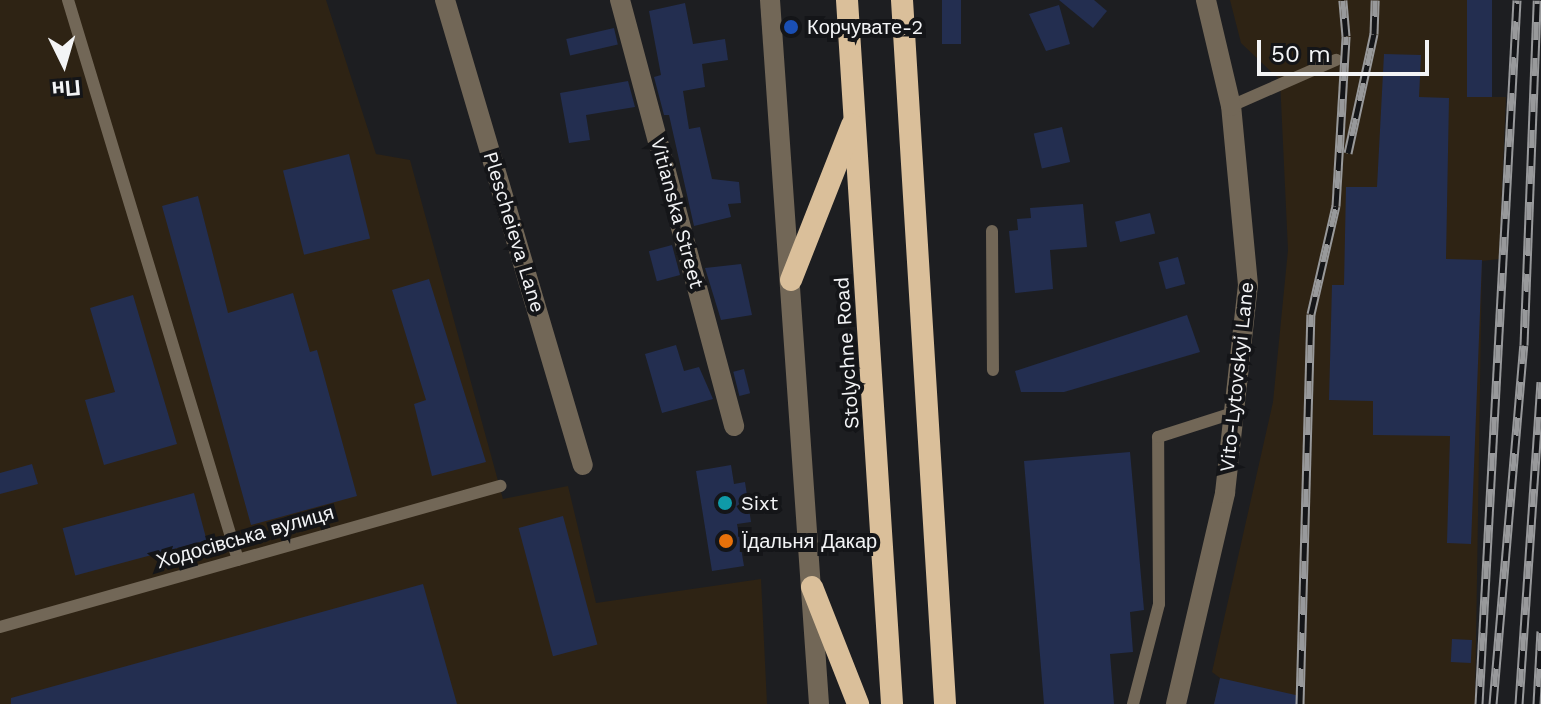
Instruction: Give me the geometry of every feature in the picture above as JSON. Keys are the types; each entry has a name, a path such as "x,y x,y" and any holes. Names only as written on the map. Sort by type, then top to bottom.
{"highway":[{"name":"Stolychne Road","path":"847,0 892,704"},
{"path":"902,0 945,704"},
{"path":"791,280 855,116"},
{"path":"812,587 858,704"}],"street":[{"name":"Plescheieva Lane","path":"445,0 583,465"},
{"name":"Vitianska Street","path":"620,0 734,426"},
{"path":"770,0 819,704"},
{"name":"Vito-Lytovskyi Lane","path":"1176,704 1225,493 1248,285 1231,106 1206,0"}],"lane":[{"path":"68,0 238,560"},
{"path":"1231,106 1336,60"},
{"path":"992,231 993,370"},
{"path":"1133,704 1159,604 1158,437 1236,412"},
{"name":"Ходосівська вулиця","path":"0,627 500,486"}],"shaded area":[{"path":"0,0 326,0 376,154 410,160 503,499 568,486 596,603 761,579 767,704 0,704"},
{"path":"1230,0 1492,0 1492,97 1506,97 1499,259 1482,261 1475,704 1214,704 1220,678 1212,672 1273,402 1288,250 1280,80 1241,43"}],"building":[{"name":"Корчувате-2","path":"942,0 961,0 961,44 942,44"},
{"path":"1059,0 1094,0 1107,11 1093,28"},
{"path":"1467,0 1492,0 1492,97 1467,97"},
{"path":"685,3 693,44 725,39 728,60 702,64 705,87 683,91 689,129 700,127 712,179 739,182 741,203 728,204 731,217 694,226 669,115 664,115 654,77 661,75 649,11"},
{"path":"1059,5 1070,44 1046,51 1029,14"},
{"path":"614,28 618,45 570,56 566,39"},
{"path":"1384,54 1421,55 1419,97 1449,98 1446,259 1482,260 1471,544 1447,543 1450,436 1373,435 1373,401 1329,400 1332,285 1344,285 1346,187 1377,187"},
{"path":"628,81 635,107 586,115 590,140 569,143 560,93"},
{"path":"1062,127 1070,162 1042,169 1034,134"},
{"path":"349,154 370,238 304,255 283,170"},
{"path":"198,196 228,313 293,293 310,352 317,350 357,496 251,525 162,206"},
{"path":"1083,204 1087,247 1050,250 1053,289 1015,293 1009,231 1018,230 1017,219 1031,218 1030,208"},
{"path":"1150,213 1155,233 1120,242 1115,222"},
{"path":"672,245 680,275 657,281 649,251"},
{"path":"1178,257 1185,284 1166,289 1159,262"},
{"path":"741,264 752,315 721,320 705,268"},
{"path":"429,279 486,462 432,476 414,404 426,400 392,290"},
{"path":"133,295 177,444 104,465 85,400 115,392 90,308"},
{"path":"1187,315 1200,352 1064,392 1021,392 1015,371"},
{"path":"676,345 684,371 699,367 713,399 662,413 645,354"},
{"path":"744,369 750,393 739,396 733,372"},
{"path":"1130,452 1144,610 1130,612 1133,652 1110,654 1114,704 1044,704 1024,461"},
{"path":"32,464 38,484 0,494 0,473"},
{"name":"Sixt","path":"731,465 734,484 745,482 751,522 737,524 744,566 712,571 696,471"},
{"path":"194,493 207,540 75,576 63,528"},
{"path":"563,516 597,644 553,656 519,528"},
{"path":"423,584 457,704 11,704 11,698"},
{"path":"1452,639 1472,640 1471,663 1451,662"},
{"path":"1220,678 1300,696 1300,704 1214,704"}],"railway":[{"path":"1300,704 1311,314 1336,206 1346,36 1343,0"},
{"path":"1348,153 1374,34 1375,0"},
{"path":"1479,704 1517,0"},
{"path":"1493,704 1524,345 1537,0"},
{"path":"1519,704 1541,382"},
{"path":"1537,704 1541,631"}],"place":[{"name":"Корчувате-2","path":"791,27"},
{"name":"Sixt","path":"725,503"},
{"name":"Їдальня Дакар","path":"726,541"}]}
